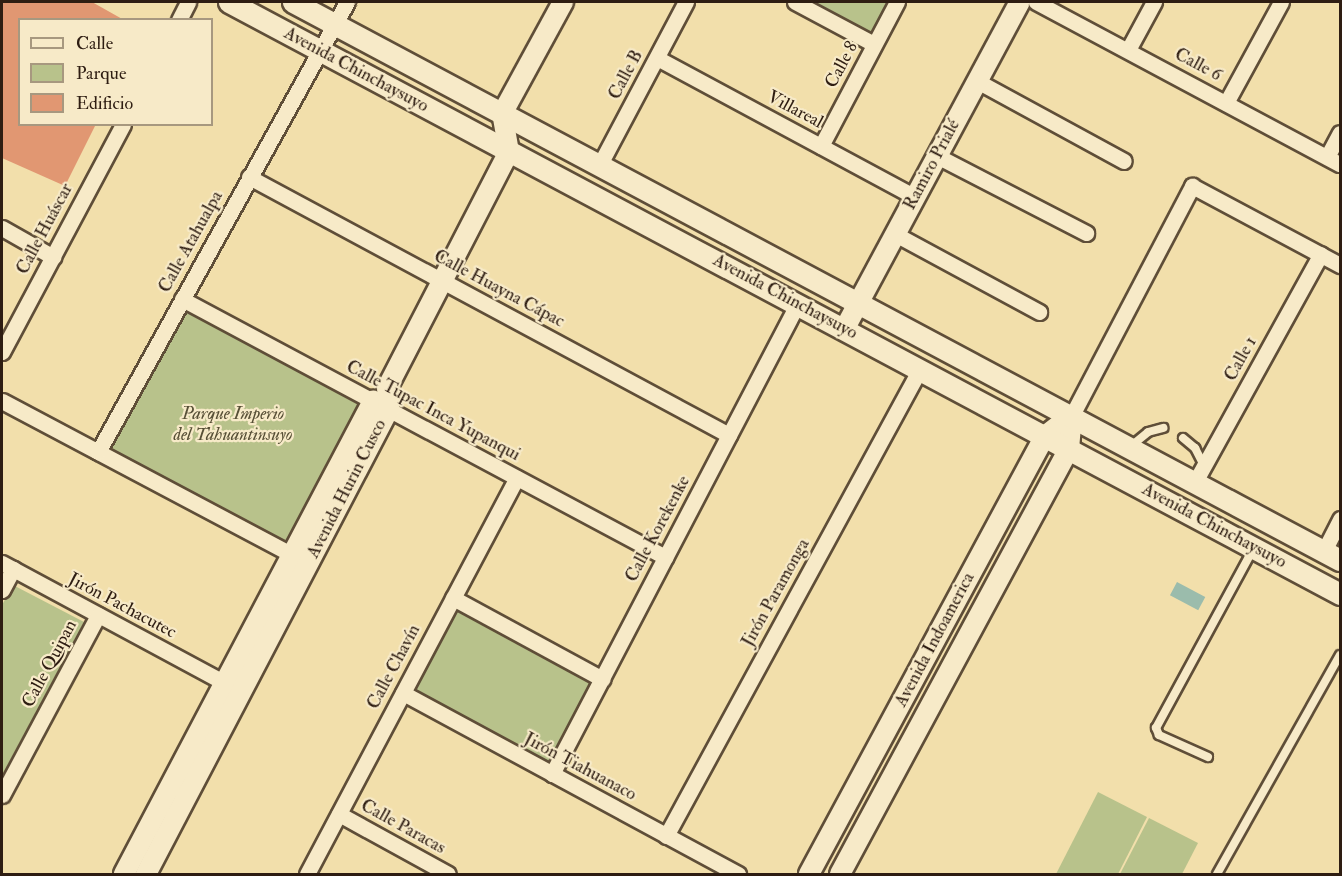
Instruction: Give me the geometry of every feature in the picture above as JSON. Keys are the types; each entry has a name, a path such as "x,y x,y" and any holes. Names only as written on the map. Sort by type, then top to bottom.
{"main road":[{"name":"Avenida Chinchaysuyo","path":"229,2 1341,594"},
{"name":"Avenida Chinchaysuyo","path":"293,2 857,305 1072,415 1129,447 1200,474 1332,555"}],"street":[{"path":"180,18 188,2"},
{"name":"Calle Atahualpa","path":"98,452 347,2"},
{"path":"509,152 502,114 563,2"},
{"name":"Calle B","path":"599,166 686,2"},
{"path":"795,2 874,44"},
{"name":"Calle 8","path":"821,146 897,2"},
{"name":"Ramiro Prialé","path":"844,328 1020,2"},
{"name":"Calle 6","path":"1036,2 1334,161"},
{"path":"1128,50 1154,2"},
{"path":"1226,103 1281,2"},
{"name":"Villareal","path":"657,57 915,197"},
{"path":"977,81 1124,160"},
{"name":"Calle Huáscar","path":"2,352 122,126"},
{"path":"1334,161 1341,133"},
{"name":"Avenida Hurin Cusco","path":"152,873 381,405 387,388 509,152"},
{"path":"937,156 1086,233"},
{"name":"Calle Huayna Cápac","path":"249,177 729,435"},
{"name":"Avenida Indoamerica","path":"840,874 1069,449 1072,415 1192,186 1321,254"},
{"path":"2,228 53,257"},
{"path":"895,234 1039,312"},
{"path":"1321,254 1341,265"},
{"name":"Calle 1","path":"1200,474 1321,254"},
{"name":"Calle Tupac Inca Yupanqui","path":"182,299 665,557"},
{"name":"Calle Korekenke","path":"552,774 798,303"},
{"name":"Jirón Paramonga","path":"666,836 920,369"},
{"path":"2,401 291,554"},
{"name":"Avenida Hurin Cusco","path":"124,874 291,554 381,405"},
{"name":"Avenida Indoamerica","path":"809,874 1045,436 1072,415"},
{"name":"Calle Chavín","path":"307,874 517,478"},
{"path":"1332,555 1341,519"},
{"path":"2,590 7,566"},
{"name":"Jirón Pachacutec","path":"7,566 225,682"},
{"path":"453,598 602,678"},
{"name":"Calle Quipan","path":"2,795 98,615"},
{"name":"Jirón Tiahuanaco","path":"403,693 738,874"},
{"name":"Calle Paracas","path":"339,814 448,874"}],"lane":[{"path":"1129,447 1148,432 1163,428"},
{"path":"1183,438 1195,448 1200,474"},
{"path":"1208,757 1159,735 1156,728 1254,548"},
{"path":"1217,874 1341,655"}],"green space":[{"path":"811,2 887,2 870,34"},
{"name":"Parque Imperio del Tahuantinsuyo","path":"188,310 363,407 285,547 110,450"},
{"path":"13,585 84,622 2,776 2,605"},
{"path":"459,606 594,678 548,764 413,693"},
{"path":"1098,792 1147,817 1118,874 1056,874"},
{"path":"1149,818 1198,843 1182,874 1120,874"}],"shaded area":[{"path":"1177,582 1205,597 1198,610 1170,595"}],"building":[{"path":"2,2 92,2 120,18 18,18 18,126 95,126 65,186 2,158"}]}
